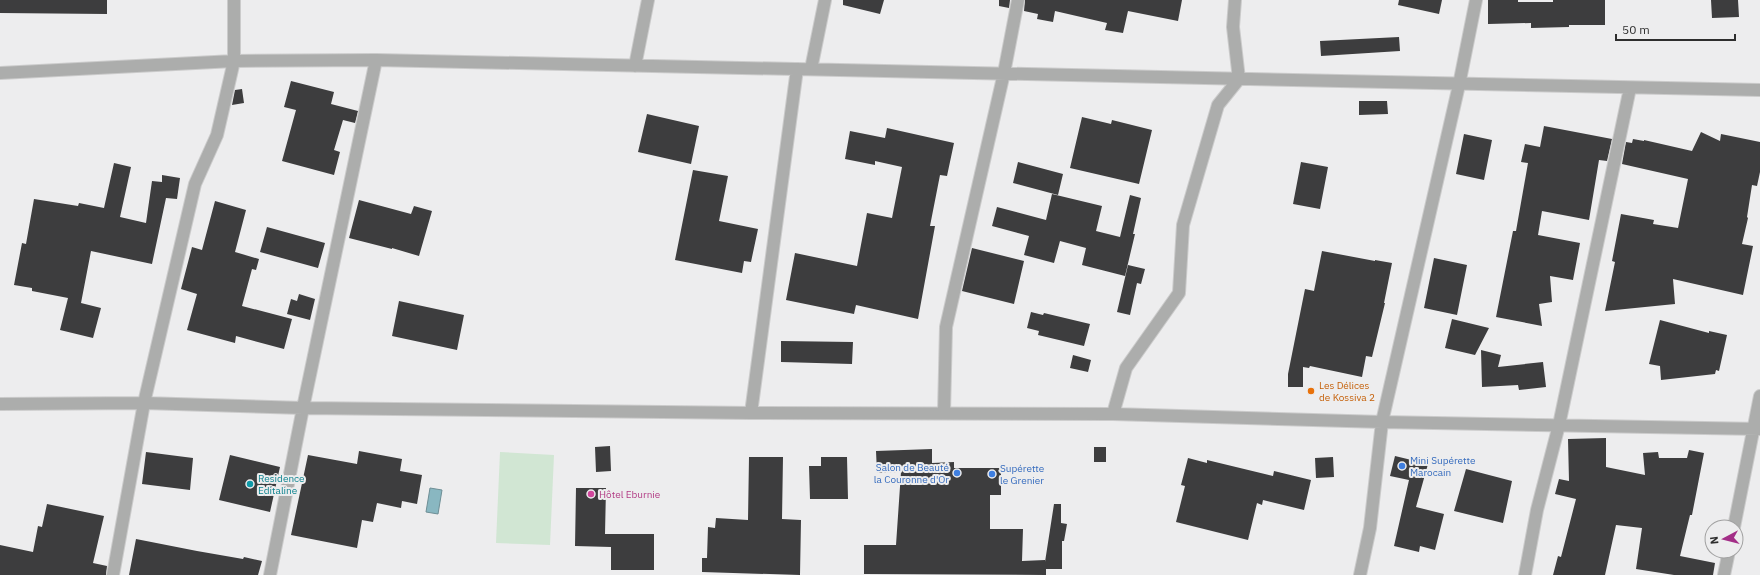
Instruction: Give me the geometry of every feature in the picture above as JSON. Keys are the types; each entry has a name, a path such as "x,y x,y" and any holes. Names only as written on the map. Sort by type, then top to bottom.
{"street":[{"path":"113,575 144,403 195,184 217,135 234,61 234,0"},
{"path":"635,66 648,0"},
{"path":"811,69 825,0"},
{"path":"944,413 946,327 1004,74 1018,0"},
{"path":"1113,414 1126,368 1179,292 1183,224 1218,105 1239,79 1233,27 1235,0"},
{"path":"1360,575 1370,528 1382,422 1460,85 1476,0"},
{"path":"270,575 303,408 376,60"},
{"path":"0,73 234,61 376,60 1460,85 1760,90"},
{"path":"751,413 796,69"},
{"path":"1525,575 1537,510 1559,425 1630,88"},
{"path":"1736,519 1757,429 1760,396"},
{"path":"0,404 144,403 303,408 751,413 1113,414 1382,422 1757,429"},
{"path":"1724,575 1727,559"}],"green space":[{"path":"500,452 554,455 550,545 496,543"}],"water":[{"path":"430,488 442,490 438,514 426,512"}],"building":[{"path":"0,0 107,0 107,14 0,13"},
{"path":"843,0 884,0 880,14 843,5"},
{"path":"999,0 1010,0 1009,8 999,6"},
{"path":"1025,0 1182,0 1178,21 1128,11 1123,33 1105,30 1107,23 1055,11 1053,22 1037,19 1038,14 1024,11"},
{"path":"1399,0 1442,0 1439,14 1398,5"},
{"path":"1488,0 1553,2 1553,0 1605,0 1605,25 1569,25 1569,27 1531,28 1531,23 1488,24"},
{"path":"1711,0 1738,0 1739,17 1712,18"},
{"path":"1399,37 1400,51 1321,56 1320,41"},
{"path":"291,81 334,92 331,104 358,111 355,123 343,120 334,150 340,152 334,175 282,161 296,110 284,107"},
{"path":"242,89 244,103 232,105 235,90"},
{"path":"1359,101 1387,101 1388,114 1359,115"},
{"path":"647,114 699,126 691,164 638,152"},
{"path":"1082,117 1111,124 1112,120 1152,130 1139,184 1070,168"},
{"path":"1544,126 1612,139 1607,161 1599,160 1589,220 1542,211 1538,235 1580,243 1573,280 1550,276 1552,302 1539,304 1542,326 1496,317 1513,231 1516,231 1528,163 1521,162 1525,144 1540,147"},
{"path":"887,128 954,143 947,176 940,175 930,226 935,226 918,319 856,305 854,314 786,300 795,253 857,266 867,213 892,218 902,167 875,161 875,165 845,159 850,131 885,138"},
{"path":"1701,132 1720,141 1721,134 1760,142 1760,172 1757,186 1752,185 1748,218 1742,244 1753,246 1743,295 1673,279 1675,304 1605,311 1615,262 1612,261 1621,214 1654,220 1653,224 1678,228 1688,179 1622,164 1626,142 1632,143 1633,139 1644,140 1692,151"},
{"path":"1464,134 1492,140 1484,180 1456,174"},
{"path":"1018,162 1063,174 1058,195 1013,183"},
{"path":"1301,162 1328,167 1320,209 1293,204"},
{"path":"114,163 131,167 120,217 146,223 152,181 162,182 162,175 180,178 177,199 166,198 152,264 91,251 81,303 101,308 93,338 60,330 68,298 32,291 32,288 14,285 22,243 26,244 34,199 78,206 79,203 104,208"},
{"path":"693,170 728,176 719,221 758,229 751,262 744,261 742,273 675,260"},
{"path":"1052,194 1102,206 1096,231 1120,237 1130,195 1141,198 1133,234 1135,234 1125,276 1082,265 1086,248 1060,241 1054,263 1024,255 1029,236 992,226 997,207 1046,220"},
{"path":"359,200 411,214 414,206 432,211 419,256 349,238"},
{"path":"215,201 246,210 235,252 259,259 256,270 252,269 242,306 292,319 284,349 236,336 235,343 187,330 197,294 181,289 192,247 202,250"},
{"path":"267,227 325,243 318,268 260,252"},
{"path":"972,248 1024,261 1014,304 962,291"},
{"path":"1322,251 1392,263 1385,303 1372,357 1366,356 1362,377 1310,366 1309,368 1303,367 1303,387 1288,387 1288,374 1305,289 1314,291"},
{"path":"1434,258 1467,265 1457,315 1424,308"},
{"path":"1128,265 1145,269 1141,284 1137,283 1130,315 1117,312"},
{"path":"299,294 315,299 310,320 287,314 291,299 297,301"},
{"path":"399,301 464,315 457,350 392,336"},
{"path":"1031,312 1043,315 1044,313 1090,324 1084,346 1038,335 1039,331 1027,328"},
{"path":"1452,319 1489,328 1475,355 1445,348"},
{"path":"1660,320 1709,333 1709,331 1727,335 1719,371 1716,370 1715,374 1661,380 1660,366 1649,364"},
{"path":"781,341 853,342 852,364 781,362"},
{"path":"1481,350 1501,355 1498,367 1543,362 1546,387 1519,390 1518,385 1482,387"},
{"path":"1073,355 1091,360 1088,372 1070,368"},
{"path":"1606,438 1606,467 1645,475 1643,453 1658,452 1659,458 1687,458 1689,450 1704,453 1692,515 1690,515 1680,556 1715,563 1713,575 1674,575 1636,569 1642,528 1616,525 1605,575 1553,575 1558,556 1561,557 1576,499 1555,494 1559,479 1569,481 1568,439"},
{"path":"610,446 611,471 596,472 595,447"},
{"path":"1094,447 1106,447 1106,462 1094,462"},
{"path":"932,449 932,463 954,462 954,468 1001,468 1001,495 990,495 990,529 1023,529 1022,561 1045,560 1045,562 1054,504 1061,504 1061,523 1067,524 1064,541 1062,541 1062,569 1046,569 1046,575 864,574 864,545 896,545 901,472 877,473 876,451"},
{"path":"359,451 402,459 400,471 422,475 417,504 402,501 401,508 377,503 373,522 362,520 357,548 291,535 308,455 357,464"},
{"path":"146,452 193,458 190,490 142,484"},
{"name":"Residence Editaline","path":"230,455 280,467 270,512 219,500"},
{"path":"1395,456 1428,464 1416,507 1444,514 1435,550 1420,546 1419,552 1394,546 1409,480 1390,476"},
{"path":"749,457 783,457 782,519 801,520 800,575 702,572 702,558 707,558 708,527 715,528 716,518 748,520"},
{"path":"821,457 847,457 848,499 810,499 809,466 821,466"},
{"path":"1333,457 1334,477 1316,478 1315,458"},
{"path":"1188,458 1207,463 1207,460 1273,476 1274,471 1311,480 1304,510 1263,500 1262,505 1257,503 1248,540 1176,522 1185,486 1181,485"},
{"path":"1466,469 1512,481 1503,523 1454,511"},
{"path":"576,488 606,488 605,534 654,534 654,570 611,570 611,547 575,546"},
{"path":"47,504 104,516 93,563 107,566 106,575 0,575 0,545 33,552 38,526 42,527"},
{"path":"136,539 197,551 243,559 244,557 262,561 258,575 129,575"}],"place":[{"name":"Les Délices de Kossiva 2","path":"1311,391"},
{"name":"Mini Supérette Marocain","path":"1402,466"},
{"name":"Salon de Beauté la Couronne d'Or","path":"957,473"},
{"name":"Supérette le Grenier","path":"992,474"},
{"name":"Residence Editaline","path":"250,484"},
{"name":"Hôtel Eburnie","path":"591,494"}]}
